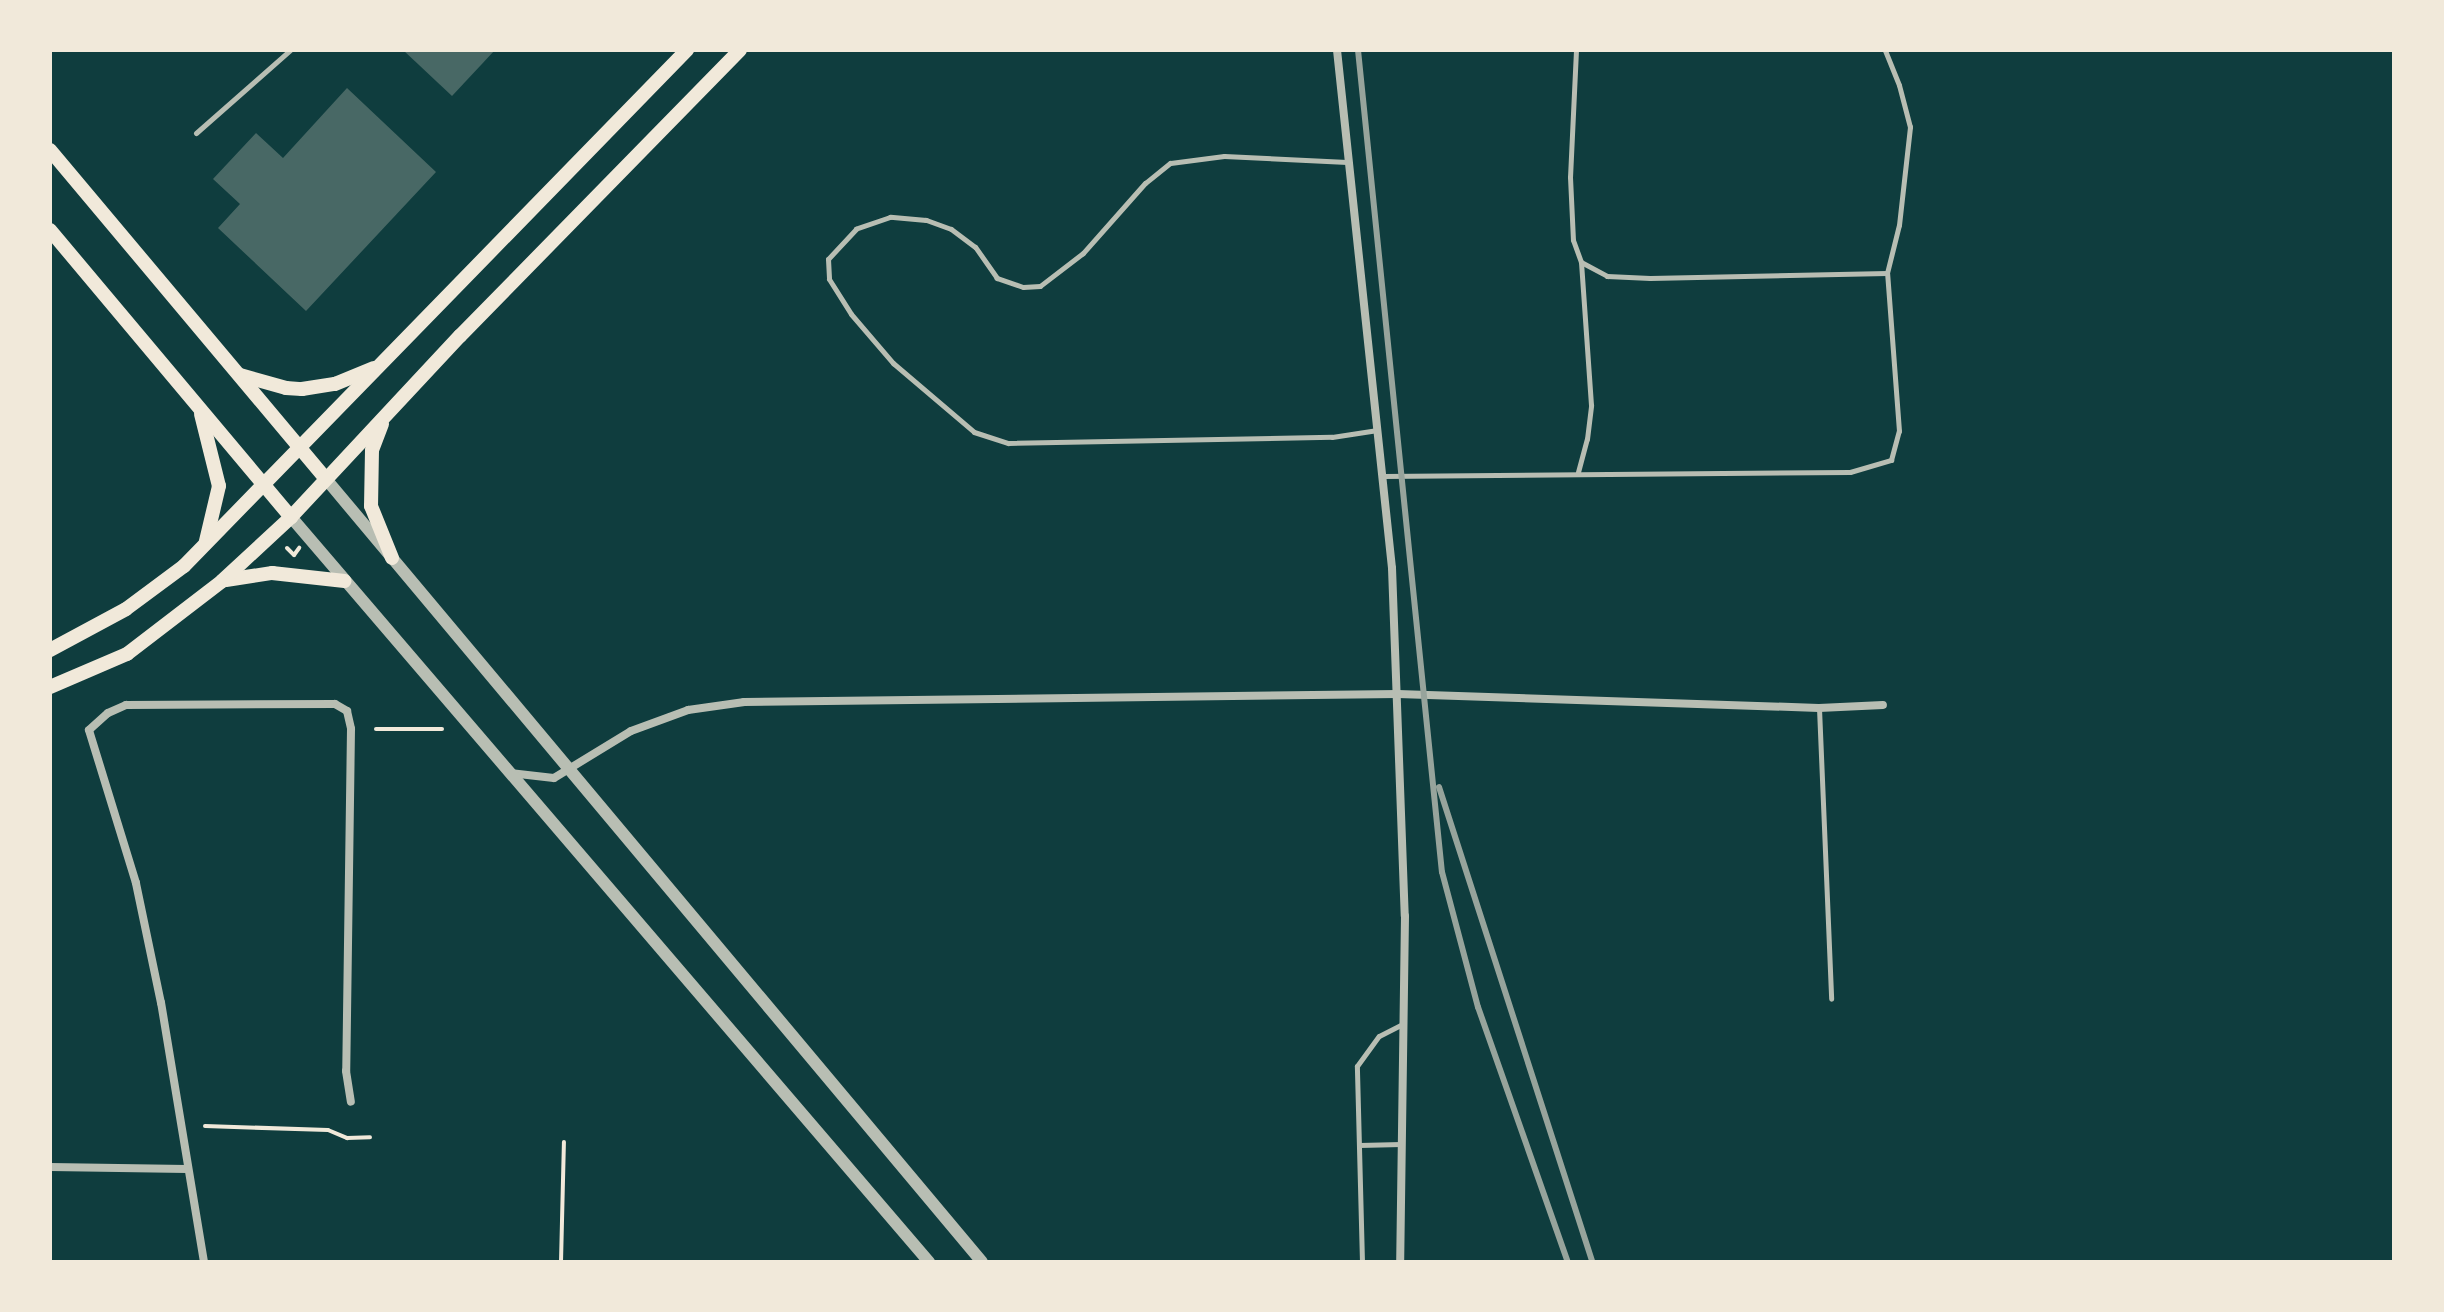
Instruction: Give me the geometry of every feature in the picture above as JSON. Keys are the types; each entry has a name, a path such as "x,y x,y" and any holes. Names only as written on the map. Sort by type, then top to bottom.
{"main road":[{"path":"50,650 126,609 184,566 687,50"},
{"path":"50,687 127,654 222,581 291,517 740,50"},
{"path":"50,150 326,479"},
{"path":"50,230 291,517"},
{"path":"238,374 286,388 302,389 335,384 381,364"},
{"path":"199,406 219,486 204,545"},
{"path":"385,417 372,450 370,492 371,506 392,558"},
{"path":"222,581 272,573 345,581"}],"street":[{"path":"1337,50 1392,568 1405,916 1400,1262"},
{"path":"326,479 982,1262"},
{"path":"291,517 507,773 929,1262"},
{"path":"507,773 554,778 631,731 688,710 744,702 1398,694 1819,708 1883,705"},
{"path":"204,1262 161,1003 136,883 89,730 108,713 126,705 335,704 347,711 351,729 346,1071 351,1102"},
{"path":"50,1167 187,1169"}],"lane":[{"path":"196,133 290,50"},
{"path":"1576,50 1570,177 1573,240 1581,262 1591,405 1587,439 1578,472"},
{"path":"1382,476 1850,472 1891,460 1899,431 1887,273 1899,225 1910,127 1899,85 1885,50"},
{"path":"1347,162 1224,156 1170,163 1145,183 1083,253 1040,286 1023,287 997,278 975,247 951,229 926,220 890,217 856,229 828,259 829,279 851,314 893,363 974,432 1008,443 1332,437 1377,430"},
{"path":"1581,262 1607,276 1650,278 1887,273"},
{"path":"1819,708 1831,999"},
{"path":"1362,1262 1357,1066 1379,1036 1403,1024"},
{"path":"1359,1145 1401,1144"}],"path":[{"path":"287,548 294,555 301,545"},
{"path":"376,729 442,729"},
{"path":"205,1126 328,1130 347,1138 370,1137"},
{"path":"561,1262 564,1142"}],"building":[{"path":"403,50 495,50 452,96"},
{"path":"347,88 436,172 306,311 218,228 240,204 213,179 256,133 283,158"}],"railway":[{"path":"1358,50 1442,872 1478,1007 1568,1262"},
{"path":"1439,787 1592,1262"}]}
